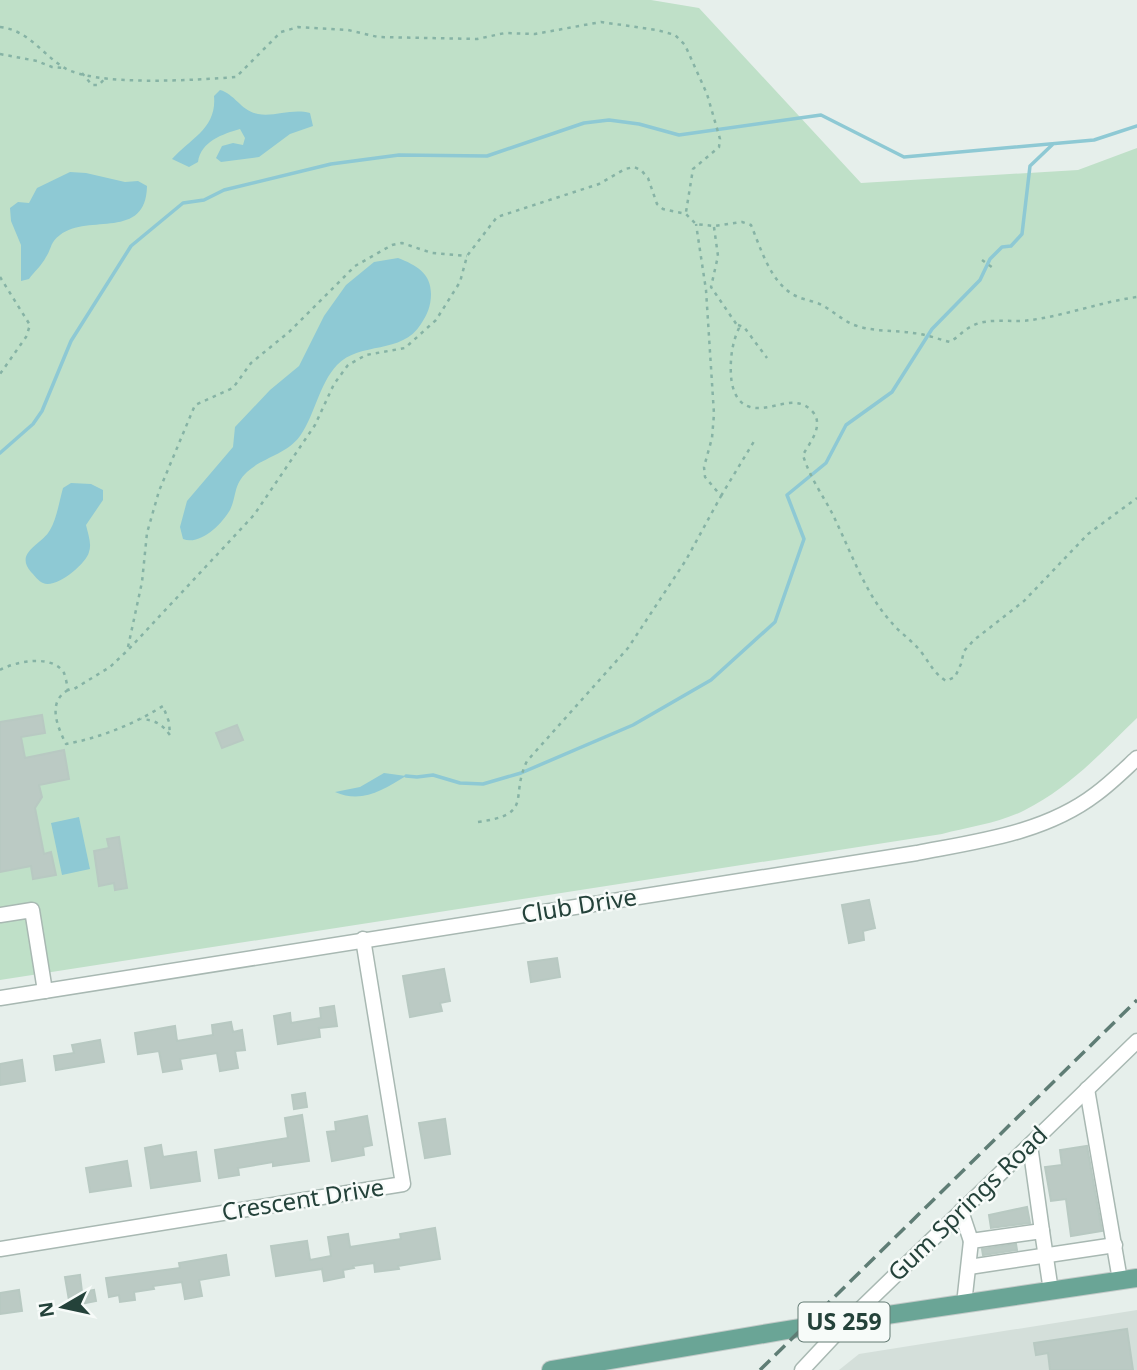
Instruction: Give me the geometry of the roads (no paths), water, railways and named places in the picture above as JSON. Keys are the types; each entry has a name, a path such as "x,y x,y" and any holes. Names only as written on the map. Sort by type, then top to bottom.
{"main road":[{"name":"US 259","path":"551,1370 1128,1279"}],"street":[{"name":"Club Drive","path":"0,998 917,853 1012,834 1070,810 1096,794 1137,758"},
{"path":"0,915 32,910 45,991"},
{"name":"Crescent Drive","path":"0,1249 403,1184 363,939"},
{"name":"Gum Springs Road","path":"802,1370 847,1322 1137,1041"},
{"path":"1087,1089 1115,1245 1128,1279"},
{"path":"1030,1145 1051,1291"},
{"path":"961,1211 971,1241 964,1304"},
{"path":"971,1241 1042,1231"},
{"path":"969,1267 1115,1245"}],"water":[{"path":"220,90 247,110 258,114 297,111 310,113 313,126 290,134 259,157 221,162 216,158 222,146 233,143 243,145 245,138 240,129 220,136 208,144 198,162 189,167 172,159 207,124 214,107 214,96"},
{"path":"70,172 125,182 138,181 147,186 144,203 137,214 127,220 72,229 60,235 29,279 21,281 21,245 11,221 10,208 18,202 29,203 37,188"},
{"path":"398,258 416,267 428,280 430,302 421,324 413,334 403,340 357,353 337,365 326,381 300,436 281,452 253,467 243,477 237,486 230,510 216,527 203,537 183,539 180,527 187,501 233,447 235,427 270,390 299,366 324,316 346,285 374,262"},
{"path":"71,483 91,484 103,490 103,500 86,525 90,549 87,557 70,574 49,584 43,583 27,565 27,554 50,530 63,488"},
{"path":"384,773 406,776 372,794 354,797 335,792 360,787"},
{"path":"79,817 90,869 62,875 51,823"}],"waterway":[{"path":"0,453 33,424 42,411 71,341 131,246 183,203 204,200 224,190 331,164 399,155 487,156 584,123 609,120 639,124 679,135 821,115 904,157 1094,140 1137,126"},
{"path":"406,776 433,775 460,783 483,784 521,773 633,725 711,680 775,622 804,539 787,495 826,463 846,425 892,392 932,329 980,280 990,259 1002,247 1011,246 1022,234 1030,166 1052,145"}],"railway":[{"path":"760,1370 1137,1000"}]}
